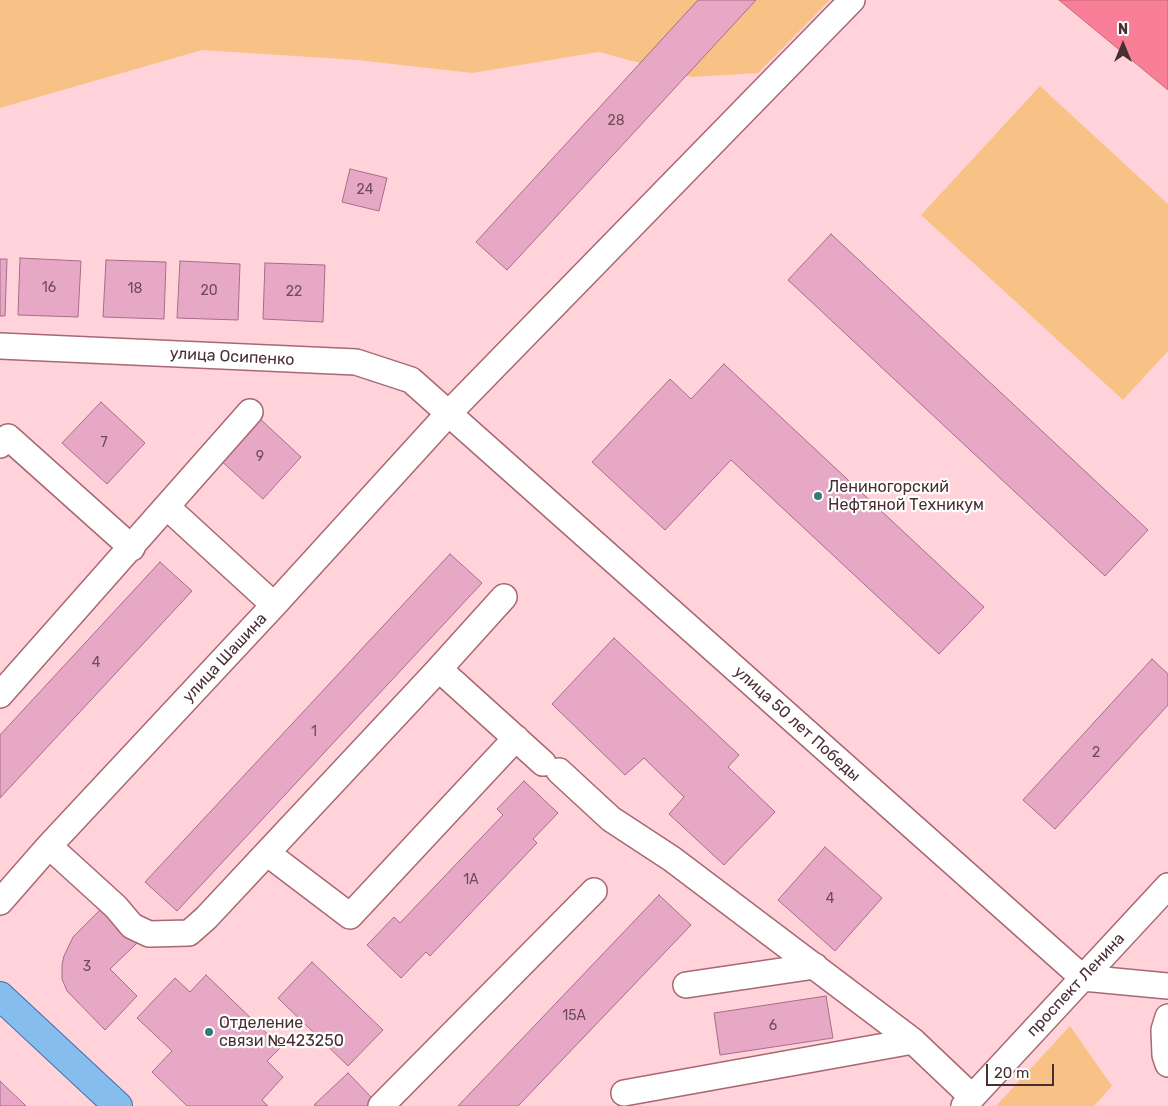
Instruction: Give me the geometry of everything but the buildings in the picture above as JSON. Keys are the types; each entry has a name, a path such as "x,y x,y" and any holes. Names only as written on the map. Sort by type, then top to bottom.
{"main road":[{"path":"0,996 118,1106"}],"street":[{"name":"улица Шашина","path":"0,902 49,846 274,605 448,414 852,0"},
{"name":"улица Осипенко","path":"0,346 356,362 411,380 448,414"},
{"path":"0,695 132,548 250,412"},
{"name":"улица 50 лет Победы","path":"448,414 1083,978"},
{"path":"0,445 8,437 132,548"},
{"path":"167,507 274,605"},
{"path":"49,846 116,908 132,926 148,934 189,933 206,918 267,853 504,597"},
{"path":"439,669 611,819 672,859 913,1041 968,1102"},
{"path":"267,853 350,916 516,738"},
{"name":"проспект Ленина","path":"968,1102 1168,886"},
{"path":"381,1106 594,891"},
{"path":"686,985 814,966"},
{"path":"1083,978 1168,986"},
{"path":"1168,1017 1164,1030 1164,1055 1168,1064"},
{"path":"624,1093 913,1041"}],"shaded area":[{"path":"0,0 830,0 758,73 692,77 599,52 472,73 357,60 202,50 0,108"},
{"path":"1059,0 1168,0 1168,90"},
{"path":"1040,86 1168,204 1168,351 1123,400 921,215"},
{"path":"1070,1026 1112,1086 1094,1106 996,1106"}],"place":[{"name":"Лениногорский Нефтяной Техникум","path":"818,496"},
{"name":"Отделение связи №423250","path":"209,1032"}]}
